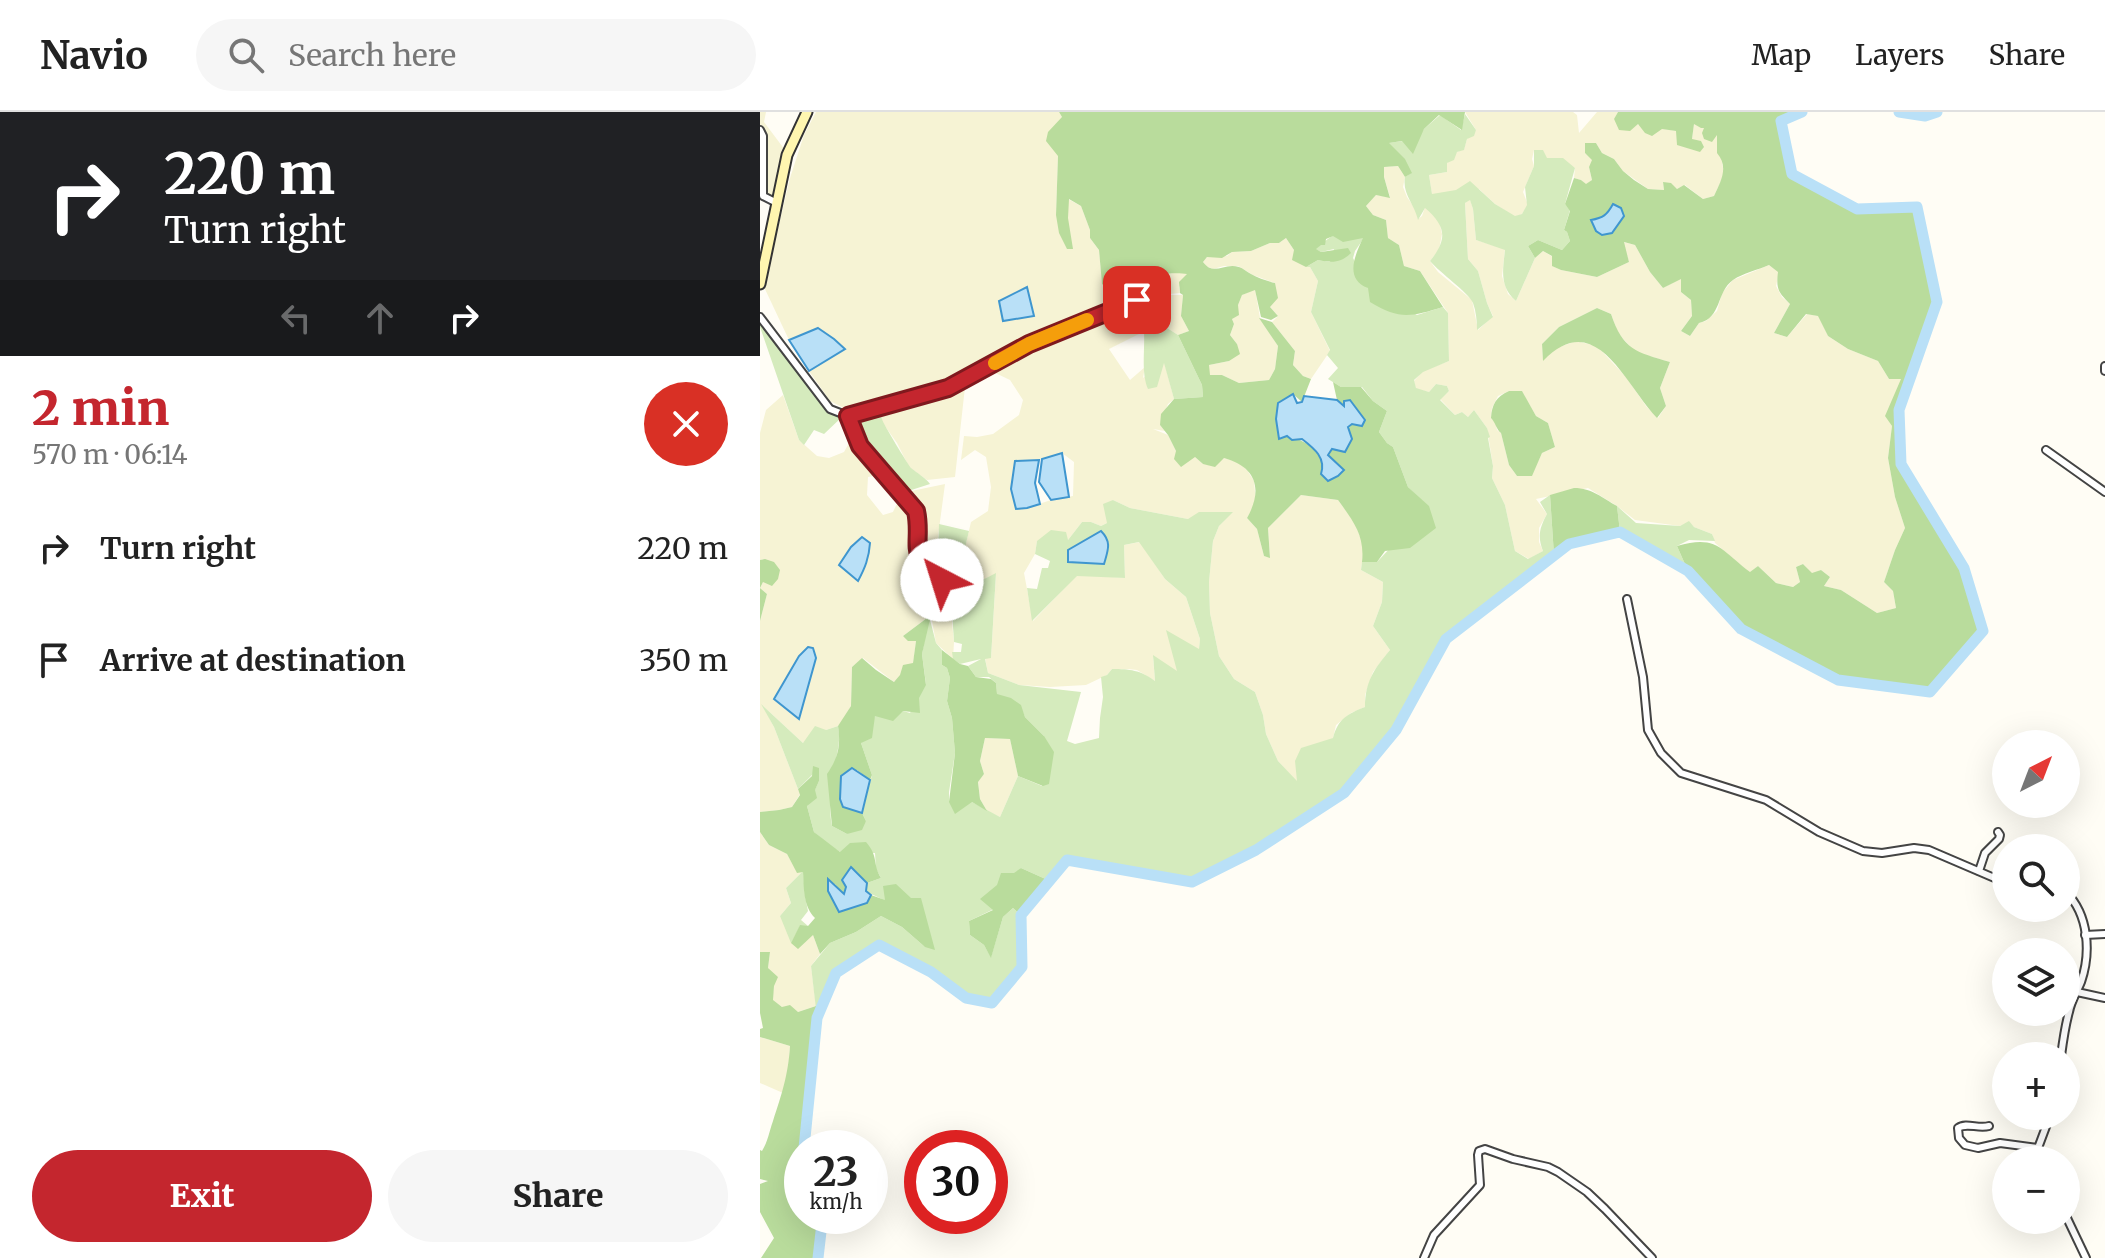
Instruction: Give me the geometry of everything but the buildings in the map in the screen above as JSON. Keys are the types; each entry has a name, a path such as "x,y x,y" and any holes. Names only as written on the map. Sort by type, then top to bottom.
{"street":[{"path":"760,284 781,176 807,112"},
{"path":"760,130 763,136 763,196 777,203"},
{"path":"760,317 830,409 848,416 948,388 1029,344 1137,300"},
{"path":"848,416 860,446 916,511 916,545 921,561 930,572 948,584"},
{"path":"2046,450 2105,492"},
{"path":"1627,599 1644,685 1648,730 1661,753 1681,773 1760,798 1819,832 1863,851 1929,850 1992,877"},
{"path":"1979,871 1985,853 1999,839 1998,832"},
{"path":"2080,911 2084,920 2086,960 2080,981"},
{"path":"2085,935 2105,934"},
{"path":"2080,993 2105,998"},
{"path":"1989,1126 1960,1126 1959,1138 1962,1143 1978,1148 2000,1143 2023,1146"},
{"path":"1424,1258 1434,1235 1480,1185 1478,1155 1485,1149 1558,1172 1596,1200 1652,1258"},
{"path":"2075,1234 2086,1258"}],"shaded area":[{"path":"760,112 766,112 764,122 785,150 775,198 767,195 765,136 760,130"},
{"path":"816,112 1059,112 1062,117 1056,215 1068,218 1068,199 1081,206 1090,238 1099,250 1102,283 1119,287 1126,280 1136,277 1188,274 1179,287 1180,293 1158,295 1183,295 1181,316 1189,331 1178,335 1164,326 1153,327 1109,349 1130,380 1145,367 1143,378 1164,361 1174,399 1168,404 1160,425 1165,431 1153,429 1168,435 1176,451 1195,457 1203,464 1224,458 1239,462 1247,470 1254,481 1256,503 1247,518 1257,529 1264,556 1270,557 1268,528 1301,495 1338,500 1355,523 1364,547 1361,570 1383,582 1382,602 1373,626 1390,650 1373,672 1365,695 1365,707 1336,725 1333,738 1297,782 1278,761 1266,734 1255,692 1234,679 1219,656 1210,613 1209,582 1213,541 1219,526 1232,512 1188,519 1130,508 1113,500 1107,523 1101,526 1082,522 1068,540 1037,541 1035,554 1024,573 1033,621 1076,576 1125,578 1124,545 1140,542 1165,579 1186,597 1200,639 1199,650 1177,672 1153,657 1155,681 1137,670 1112,669 1107,675 1086,685 1050,687 1019,685 988,673 985,658 991,658 996,574 967,588 956,585 971,522 988,511 991,487 986,457 975,450 961,460 964,436 993,434 1019,415 1023,400 1010,380 985,368 1040,340 1151,296 1135,297 1060,328 944,386 850,411 830,401 809,371 844,350 818,328 789,340 764,287 790,178 804,135","holes":["1062,453 1074,462 1073,496 1027,508 1015,461 1035,461"]},
{"path":"1465,112 1573,112 1577,115 1579,133 1597,112 1618,112 1614,120 1676,131 1692,139 1694,123 1718,133 1724,175 1714,196 1703,199 1685,185 1677,189 1663,182 1664,190 1648,189 1623,171 1614,159 1602,153 1596,143 1586,143 1585,153 1593,160 1589,167 1592,180 1586,185 1574,178 1575,168 1547,159 1534,150 1534,166 1523,192 1528,205 1522,214 1515,217 1479,189 1432,195 1429,175 1447,172 1447,163 1464,149 1467,139 1476,130"},
{"path":"1398,166 1405,177 1403,187 1418,219 1425,207 1439,220 1442,234 1439,250 1430,261 1438,272 1472,300 1478,330 1493,316 1478,271 1468,259 1465,203 1470,199 1476,240 1505,249 1502,276 1508,294 1516,301 1535,258 1543,251 1553,257 1553,266 1561,270 1597,277 1629,262 1623,242 1635,245 1663,288 1681,278 1681,292 1691,300 1692,316 1681,331 1690,336 1699,323 1717,311 1722,293 1733,280 1769,265 1779,272 1776,286 1790,304 1774,333 1787,337 1807,314 1819,316 1828,336 1848,349 1878,361 1889,379 1902,379 1886,416 1892,426 1888,458 1895,497 1905,528 1884,582 1893,591 1896,608 1877,613 1841,590 1824,586 1830,577 1821,570 1812,574 1803,564 1796,567 1800,582 1793,587 1776,583 1758,566 1750,573 1715,543 1712,534 1689,522 1680,526 1635,520 1588,488 1536,499 1547,514 1539,528 1543,551 1529,559 1515,551 1505,505 1492,478 1487,428 1474,410 1468,417 1462,412 1455,415 1440,399 1449,391 1447,386 1436,384 1429,392 1416,389 1414,381 1423,371 1449,361 1448,313 1420,271 1404,266 1399,245 1388,238 1386,220 1373,215 1366,206 1376,195 1390,197 1383,167","holes":["1597,308 1611,314 1618,333 1635,352 1670,362 1660,388 1666,406 1658,418 1597,346 1576,341 1554,349 1543,360 1542,344 1559,327","1509,391 1522,392 1536,416 1548,423 1555,447 1542,453 1531,476 1517,476 1509,465 1501,433 1491,418 1498,396"]},
{"path":"1286,238 1318,281 1311,312 1330,351 1311,379 1303,376 1293,365 1295,351 1272,322 1278,316 1270,307 1275,283 1238,266 1213,269 1203,262 1207,257 1251,251"},
{"path":"1255,289 1260,318 1278,346 1275,369 1269,380 1239,383 1222,375 1209,375 1209,365 1229,361 1237,344 1230,335 1234,324 1232,319 1242,295"},
{"path":"966,378 955,477 927,480 909,467 882,422 883,406 941,390"},
{"path":"783,395 799,440 817,456 829,458 844,452 854,434 884,474 868,477 867,495 883,515 893,512 902,493 945,484 937,544 948,584 954,642 953,659 936,643 931,615 903,636 916,641 913,664 894,682 863,658 852,667 851,706 844,719 838,726 803,743 763,706 800,794 792,807 760,812 760,621 767,594 760,588 765,559 760,560 760,433 766,410"},
{"path":"985,738 1010,739 1018,776 1000,817 987,811 980,799 978,781 984,774 980,761"},
{"path":"760,832 769,845 787,854 797,872 803,871 786,888 791,903 780,916 813,935 820,954 811,966 816,1006 798,1012 772,1000 774,986 768,968 770,952 760,952"},
{"path":"760,1037 790,1046 783,1093 760,1083"}],"green space":[{"path":"1059,112 1465,112 1462,130 1439,115 1424,129 1413,154 1402,141 1389,143 1405,159 1412,173 1405,177 1398,166 1384,167 1390,198 1376,195 1366,206 1373,215 1386,220 1388,238 1399,245 1404,266 1420,271 1443,307 1405,315 1389,312 1370,302 1368,288 1356,279 1354,273 1355,259 1363,238 1343,242 1333,236 1326,239 1325,245 1316,249 1321,252 1348,248 1351,253 1340,260 1318,260 1306,267 1292,260 1294,250 1286,238 1251,251 1232,252 1222,258 1207,257 1203,262 1215,269 1239,267 1275,283 1278,298 1270,307 1278,316 1271,320 1261,317 1255,290 1242,295 1238,305 1239,315 1232,319 1234,324 1230,335 1240,354 1229,361 1209,365 1210,375 1222,375 1239,383 1269,380 1275,369 1278,346 1259,318 1272,322 1295,351 1293,365 1303,376 1311,379 1302,402 1293,394 1287,436 1307,444 1318,453 1321,474 1327,481 1338,476 1328,455 1352,424 1344,406 1337,400 1333,382 1341,387 1361,387 1387,411 1379,432 1393,447 1408,487 1429,506 1436,528 1410,548 1385,551 1377,562 1362,562 1360,536 1338,500 1301,495 1268,528 1270,558 1264,556 1257,529 1247,518 1255,489 1254,481 1244,467 1224,458 1215,467 1203,464 1195,457 1181,467 1174,459 1176,451 1168,435 1160,425 1161,414 1174,399 1203,397 1202,385 1178,335 1189,331 1181,316 1183,295 1179,282 1187,274 1165,274 1143,279 1136,277 1110,290 1102,284 1099,250 1090,238 1081,206 1069,199 1068,218 1073,249 1067,249 1059,233 1056,215 1058,156 1046,141 1048,132 1062,117"},
{"path":"1618,112 1802,112 1781,121 1792,174 1857,209 1917,207 1937,302 1899,410 1901,464 1964,568 1983,631 1930,692 1838,680 1741,629 1688,571 1677,546 1710,543 1750,572 1758,566 1776,583 1793,587 1800,582 1796,567 1803,564 1812,573 1821,570 1830,577 1824,586 1841,590 1877,613 1896,608 1893,591 1884,582 1905,528 1895,497 1888,458 1892,426 1885,416 1901,379 1889,379 1878,361 1848,349 1828,336 1818,316 1806,314 1787,337 1774,333 1790,304 1779,290 1778,272 1769,265 1733,280 1712,316 1699,323 1690,336 1681,331 1692,316 1691,300 1681,292 1681,279 1663,288 1635,245 1624,242 1629,262 1597,277 1552,266 1552,256 1543,251 1535,258 1528,246 1538,240 1562,250 1570,241 1564,230 1570,211 1565,204 1574,178 1586,184 1592,180 1589,167 1592,160 1585,153 1585,143 1596,143 1602,153 1614,159 1623,171 1648,189 1664,190 1663,182 1671,183 1677,189 1684,185 1703,199 1714,196 1723,169 1717,153 1717,135 1712,142 1704,139 1704,128 1694,124 1692,139 1701,141 1704,147 1700,152 1677,145 1676,131 1662,129 1652,136 1638,124 1630,131 1619,130 1614,119"},
{"path":"1465,114 1476,130 1474,136 1467,139 1464,150 1457,152 1454,160 1447,163 1447,172 1429,175 1432,194 1456,190 1470,181 1495,204 1515,216 1522,214 1527,205 1525,187 1534,166 1534,150 1543,150 1547,158 1563,158 1575,168 1565,204 1570,210 1564,230 1570,241 1562,250 1538,240 1528,246 1535,258 1516,301 1505,284 1505,250 1476,240 1473,209 1470,200 1465,203 1468,259 1478,271 1493,317 1477,330 1473,303 1430,261 1440,246 1441,227 1425,208 1418,220 1405,188 1405,177 1411,173 1388,143 1418,139 1440,115 1461,130"},
{"path":"1333,235 1364,238 1353,258 1368,288 1417,315 1443,307 1448,313 1449,361 1423,372 1414,380 1416,388 1429,392 1436,384 1447,386 1449,391 1440,400 1455,415 1462,412 1468,417 1474,410 1487,428 1492,478 1505,505 1515,551 1528,559 1543,551 1540,532 1547,514 1540,502 1550,495 1554,555 1446,639 1396,730 1344,793 1256,850 1192,882 1069,857 1050,881 1021,868 994,909 969,921 970,935 984,945 991,957 1003,917 1013,908 1021,915 1022,967 992,1003 966,998 931,972 877,946 836,973 817,1018 811,966 830,943 856,932 881,916 902,927 925,947 886,901 865,891 867,883 881,878 876,869 875,853 840,852 814,832 807,806 819,781 819,768 798,789 774,727 761,704 803,743 815,726 826,730 838,726 831,818 832,826 847,834 866,821 862,813 872,775 861,743 875,716 903,711 910,713 926,684 922,654 929,616 936,643 942,650 942,665 947,668 950,678 947,701 955,753 949,802 972,802 1000,817 1018,776 1042,786 1044,736 1025,717 1020,705 997,697 996,683 989,677 976,677 968,666 981,659 960,664 953,659 952,652 961,652 962,644 954,642 952,611 968,605 967,588 996,573 991,658 985,659 988,673 1019,685 1081,692 1067,741 1075,744 1099,738 1103,697 1101,677 1112,669 1124,669 1140,672 1155,681 1153,655 1177,671 1166,630 1199,649 1200,639 1186,597 1165,579 1139,542 1124,545 1125,578 1077,576 1032,621 1027,588 1037,589 1042,568 1048,568 1050,561 1035,554 1037,541 1051,530 1066,532 1068,540 1082,522 1101,526 1107,523 1103,504 1113,500 1130,508 1188,519 1199,512 1233,512 1219,526 1213,541 1210,613 1219,656 1234,679 1255,692 1266,734 1278,761 1297,781 1295,761 1301,748 1333,738 1344,718 1365,707 1372,676 1390,650 1373,626 1382,602 1383,582 1361,570 1362,562 1377,562 1429,507 1408,487 1393,447 1379,432 1387,411 1373,401 1362,387 1341,387 1328,379 1338,368 1327,355 1330,350 1311,312 1318,281 1310,267 1306,267 1318,260 1330,262 1334,249 1321,252 1315,249"},
{"path":"1597,308 1611,314 1620,335 1632,348 1670,362 1660,388 1666,406 1657,418 1608,356 1594,346 1579,342 1562,346 1543,361 1542,344 1559,327"},
{"path":"760,317 830,409 843,416 824,434 814,430 804,445 799,440 760,327"},
{"path":"1164,326 1178,335 1202,385 1203,397 1174,399 1164,363 1157,387 1148,389 1144,369 1144,332"},
{"path":"1509,391 1522,391 1536,416 1548,423 1555,447 1542,453 1532,476 1517,476 1509,465 1501,433 1491,418 1496,402"},
{"path":"883,406 882,419 896,444 911,468 930,484 902,493 860,446 848,416"},
{"path":"1574,488 1592,492 1617,506 1620,532 1569,544 1554,555 1550,495"},
{"path":"1617,506 1636,523 1680,526 1689,521 1694,527 1712,534 1715,541 1689,540 1677,546 1688,571 1620,532"},
{"path":"939,524 969,531 956,585 937,577"},
{"path":"760,560 774,562 780,570 778,579 772,586 763,582 760,588"},
{"path":"760,588 767,594 760,621"},
{"path":"931,615 922,654 926,685 919,698 920,713 903,711 893,721 875,716 872,738 861,743 872,775 870,780 857,770 852,808 862,813 866,821 862,830 847,834 832,826 827,774 838,752 838,726 851,706 852,667 862,658 894,682 903,665 913,663 916,641 908,641 903,636"},
{"path":"942,650 960,664 968,666 976,677 996,683 997,694 1021,705 1025,717 1044,736 1054,752 1049,784 1043,786 1018,776 1010,739 985,738 980,761 984,774 978,782 980,799 987,811 972,802 955,814 949,802 955,753 947,701 950,678 947,668 942,665"},
{"path":"813,766 819,768 815,790 817,798 807,806 814,832 840,852 850,843 866,842 873,852 881,878 867,883 855,870 846,887 846,895 835,884 841,911 867,903 871,895 885,900 883,886 896,884 911,898 921,898 935,950 925,947 902,927 881,916 856,932 830,943 820,954 813,935 798,949 791,943 800,925 808,926 815,918 806,902 803,872 797,873 787,854 769,845 760,832 760,812 792,807 800,795 798,789 812,776"},
{"path":"1021,868 1050,881 1021,915 1013,908 1003,917 991,958 984,945 970,935 969,921 993,910 980,899 997,885 1001,873 1014,873"},
{"path":"803,871 808,911 801,920 808,926 800,926 791,943 780,916 791,903 786,888"},
{"path":"760,952 770,952 768,968 778,977 773,1000 782,1007 790,1005 798,1012 816,1006 804,1130 784,1130 784,1234 821,1234 818,1258 761,1258 774,1238 760,1212 760,1184 768,1181 760,1179 760,1150 766,1144 782,1093 790,1046 760,1037 760,1029 763,1028 760,1013"}],"water":[{"path":"1613,204 1621,208 1624,216 1612,233 1602,235 1596,231 1591,220 1604,215"},
{"path":"1027,287 1034,316 1003,321 999,301"},
{"path":"818,328 845,349 809,371 789,340"},
{"path":"1293,394 1297,403 1302,402 1304,396 1337,400 1344,406 1344,401 1350,400 1365,420 1362,426 1352,424 1348,427 1352,439 1345,452 1332,449 1328,455 1344,470 1328,481 1321,474 1321,459 1311,446 1302,439 1292,440 1287,436 1279,439 1276,419 1278,403"},
{"path":"1062,453 1069,497 1051,500 1039,482 1042,459"},
{"path":"1039,460 1035,483 1040,504 1016,509 1011,489 1015,461"},
{"path":"1101,531 1108,543 1104,564 1068,562 1068,550"},
{"path":"862,537 870,543 858,581 839,565"},
{"path":"808,647 813,648 816,658 799,719 774,699 799,656"},
{"path":"852,768 870,780 862,813 843,807 840,799 841,776"},
{"path":"851,867 867,883 866,891 871,895 867,903 839,912 828,891 828,879 844,894 846,887 842,880"}],"waterway":[{"path":"806,1130 817,1018 836,973 879,945 931,972 966,998 992,1003 1022,967 1021,915 1067,860 1192,882 1256,850 1344,793 1396,730 1446,639 1569,544 1620,532 1688,571 1741,629 1838,680 1930,692 1983,631 1964,568 1901,464 1899,410 1937,302 1917,207 1857,209 1792,174 1781,121 1802,112"},
{"path":"1899,112 1925,116 1937,112"},
{"path":"818,1258 821,1234"}],"slow traffic":[{"path":"995,363 1029,344 1087,320"}],"route":[{"path":"942,580 921,561 916,545 918,514 914,507 860,446 848,416 948,388 1029,344 1137,300"}]}
